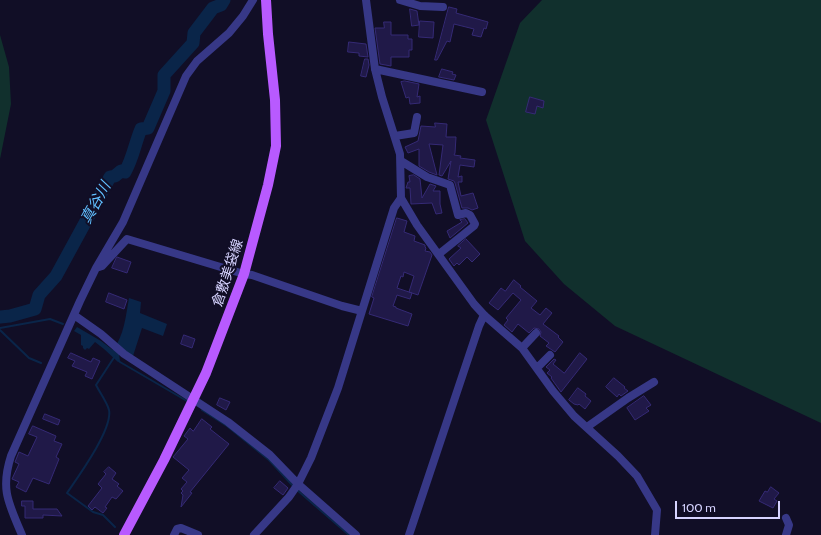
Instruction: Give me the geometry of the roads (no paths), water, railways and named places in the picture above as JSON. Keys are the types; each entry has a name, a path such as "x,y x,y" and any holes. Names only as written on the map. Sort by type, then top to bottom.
{"main road":[{"name":"倉敷美袋線","path":"124,535 164,460 206,373 244,274 268,185 276,146 275,100 266,0"}],"street":[{"path":"22,535 10,506 7,494 6,471 38,395 96,268 123,222 186,76 197,60 229,33 243,16 253,0"},
{"path":"366,0 375,70 401,161 401,198 417,225 474,304 484,315 522,348 553,391 574,416 618,456 632,471 649,495 657,510 655,535"},
{"path":"400,0 420,6 443,7"},
{"path":"375,70 482,92"},
{"path":"395,136 414,133 417,116"},
{"path":"401,161 427,177 450,185 458,215 466,213 470,215 475,224 439,254"},
{"path":"254,535 296,487 311,458 338,388 394,208 401,198"},
{"path":"96,268 102,266 127,239 252,276 342,306 362,311"},
{"path":"74,315 101,334 124,354 228,422 270,455 296,487 356,535"},
{"path":"409,535 484,315"},
{"path":"522,348 536,333"},
{"path":"537,368 550,355"},
{"path":"587,428 628,398 654,382"},
{"path":"786,518 789,525 786,535"},
{"path":"174,535 178,529 181,528 198,535"}],"water":[{"path":"129,298 141,302 140,313 167,324 163,336 142,328 133,356 119,354 120,361 118,362 95,342 89,349 87,348 85,350 81,345 81,335 74,331 77,327 113,350 122,332"}],"waterway":[{"name":"真谷川","path":"0,317 10,316 35,309 39,295 56,276 110,177 115,176 121,171 125,172 141,129 148,128 164,91 164,75 193,43 194,33 213,8 221,5 224,0"},
{"path":"0,328 50,319 63,324"},
{"path":"0,330 29,358 41,363"},
{"path":"115,356 96,385 109,410 109,418 106,429 94,453 67,493 93,512 103,515 115,527"},
{"path":"118,360 187,401"},
{"path":"202,410 227,426 269,460 294,487"},
{"path":"297,490 349,535"}]}
